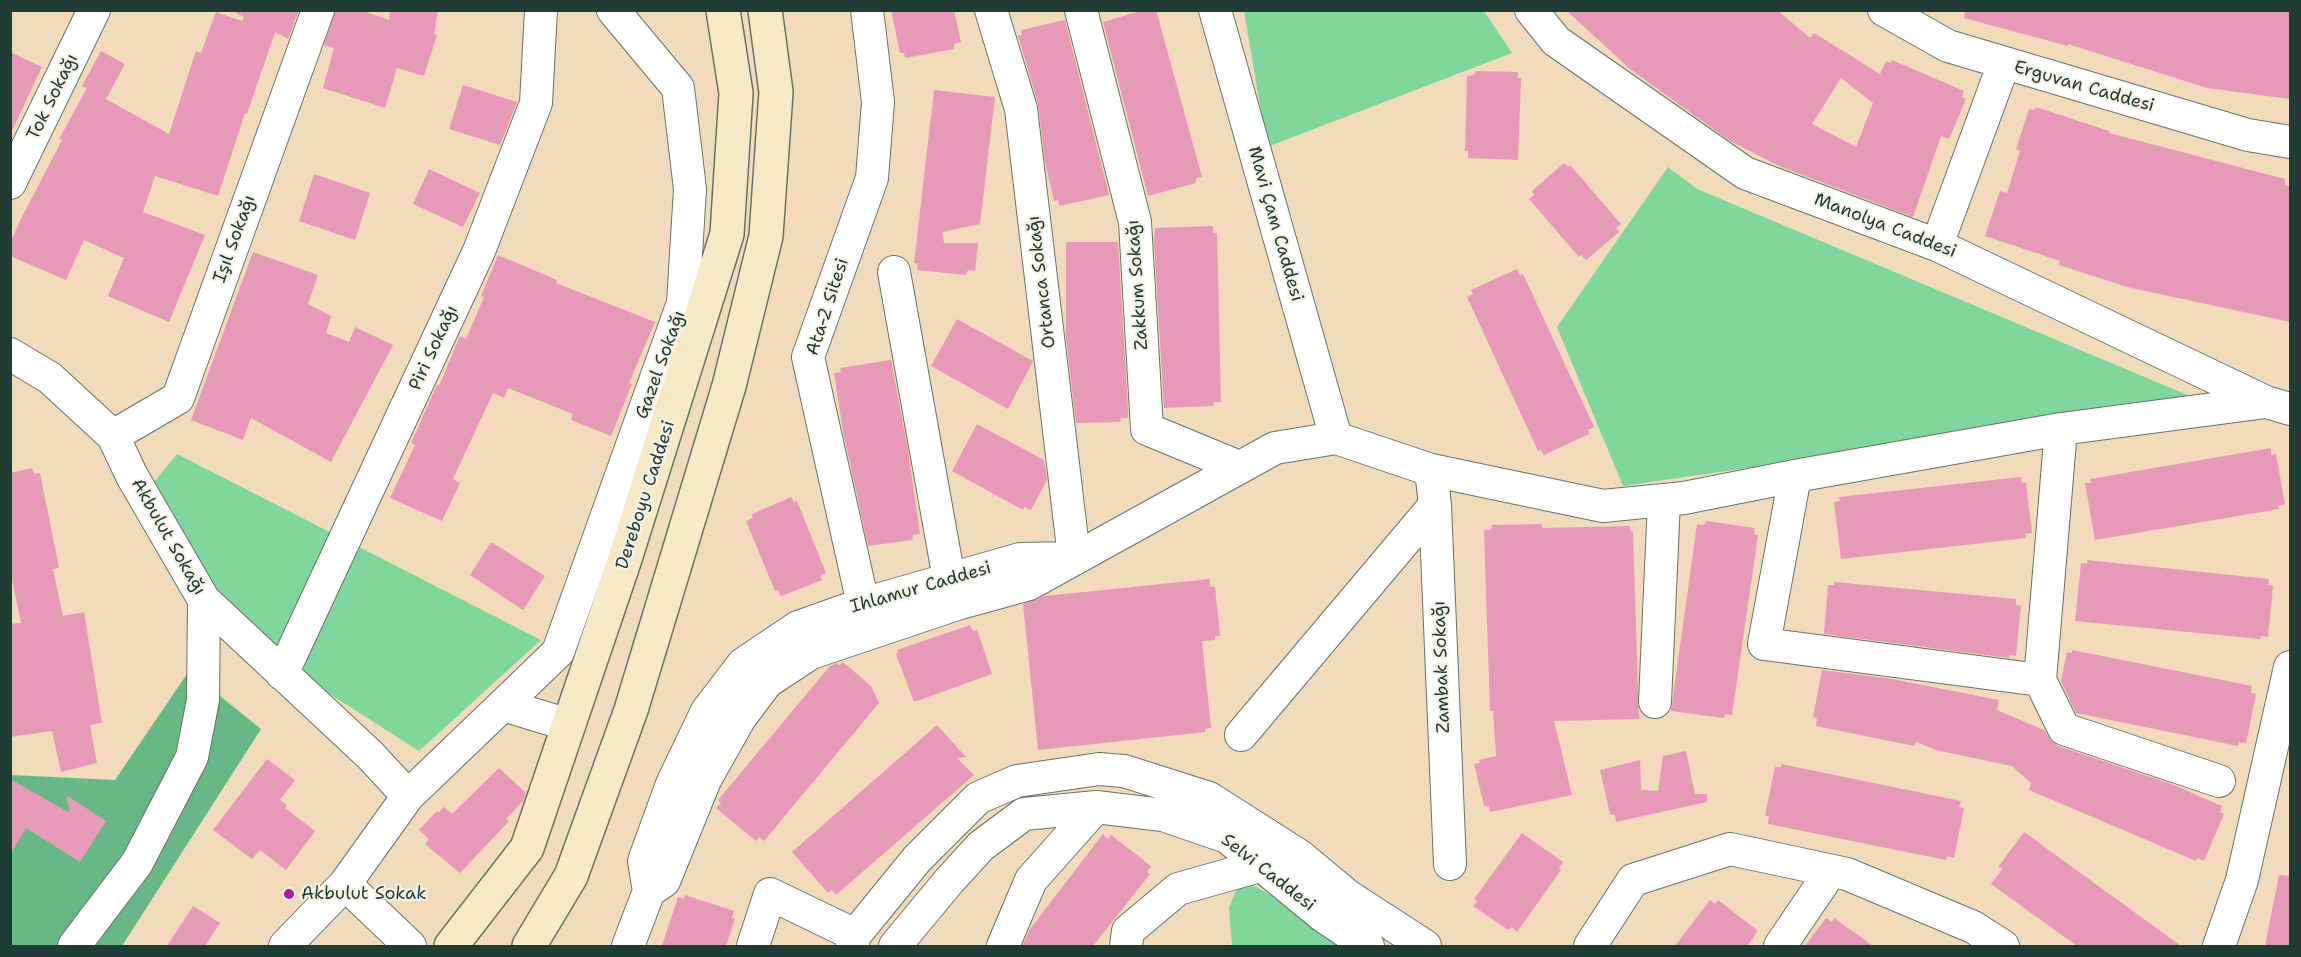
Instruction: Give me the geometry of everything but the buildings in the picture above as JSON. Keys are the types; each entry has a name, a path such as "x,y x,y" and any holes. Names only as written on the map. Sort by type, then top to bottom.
{"main road":[{"name":"Dereboyu Caddesi","path":"451,946 527,848 624,562 727,234 736,93 723,10"},
{"path":"529,946 571,876 631,710 729,386 766,236 776,92 765,10"}],"street":[{"name":"Tok Sokağı","path":"10,183 94,10"},
{"name":"Işıl Sokağı","path":"113,436 178,398 318,10"},
{"name":"Piri Sokağı","path":"282,674 483,240 536,103 540,10"},
{"name":"Gazel Sokağı","path":"285,946 345,884 408,796 558,652 683,303 690,189 678,88 613,10"},
{"name":"Ata-2 Sitesi","path":"863,604 808,357 872,178 878,102 867,10"},
{"name":"Ortanca Sokağı","path":"991,10 1021,109 1074,558"},
{"name":"Zakkum Sokağı","path":"1081,10 1135,222 1147,429 1239,467"},
{"name":"Mavi Çam Caddesi","path":"1215,10 1336,438"},
{"name":"Manolya Caddesi","path":"1531,10 1556,41 1745,173 1937,244 2278,405"},
{"name":"Erguvan Caddesi","path":"1884,10 1948,46 2248,135 2290,142"},
{"path":"1937,244 2004,63"},
{"path":"894,272 949,579"},
{"name":"Akbulut Sokağı","path":"10,354 50,378 113,436 132,476 204,600 370,756 408,796"},
{"path":"1336,438 1431,470 1603,506 1664,501 2061,429 2278,405"},
{"path":"2061,429 2040,680 2064,729 2219,781"},
{"name":"Ihlamur Caddesi","path":"649,891 644,861 672,784 707,711 743,664 798,627 863,604 1020,559 1074,558 1275,448 1336,438"},
{"name":"Zambak Sokağı","path":"1431,470 1435,505 1450,864"},
{"path":"1795,476 1764,644 2040,680"},
{"path":"1655,702 1664,501"},
{"path":"1241,735 1435,505"},
{"path":"628,946 649,891 664,881 705,780 740,718 767,682 811,652 960,603 1029,584 1074,558"},
{"path":"74,946 137,863 192,757 203,700 204,600"},
{"path":"2219,946 2242,880 2290,667"},
{"path":"503,705 569,725"},
{"path":"753,946 770,894 854,941 917,859 978,798 1017,781 1099,770 1124,771 1209,798 1300,856 1348,896 1425,946"},
{"path":"1003,946 1031,880 1096,807"},
{"name":"Selvi Caddesi","path":"895,946 981,846 1024,814 1096,807 1163,815 1227,837 1323,916 1368,946"},
{"path":"1590,946 1633,880 1730,849 1847,874 1973,927 2003,946"},
{"path":"1126,946 1128,931 1178,889 1263,866"},
{"path":"1780,946 1831,871"},
{"path":"345,884 410,946"}],"green space":[{"path":"1244,11 1484,11 1512,53 1267,147"},
{"path":"1668,167 1697,189 2204,402 1623,486 1557,327"},
{"path":"177,454 541,640 419,751 248,642 147,491"},
{"path":"189,671 261,729 122,946 11,946 11,775 115,780"},
{"path":"1241,878 1358,946 1232,946 1229,908"}],"place":[{"name":"Akbulut Sokak","path":"289,894"}]}
